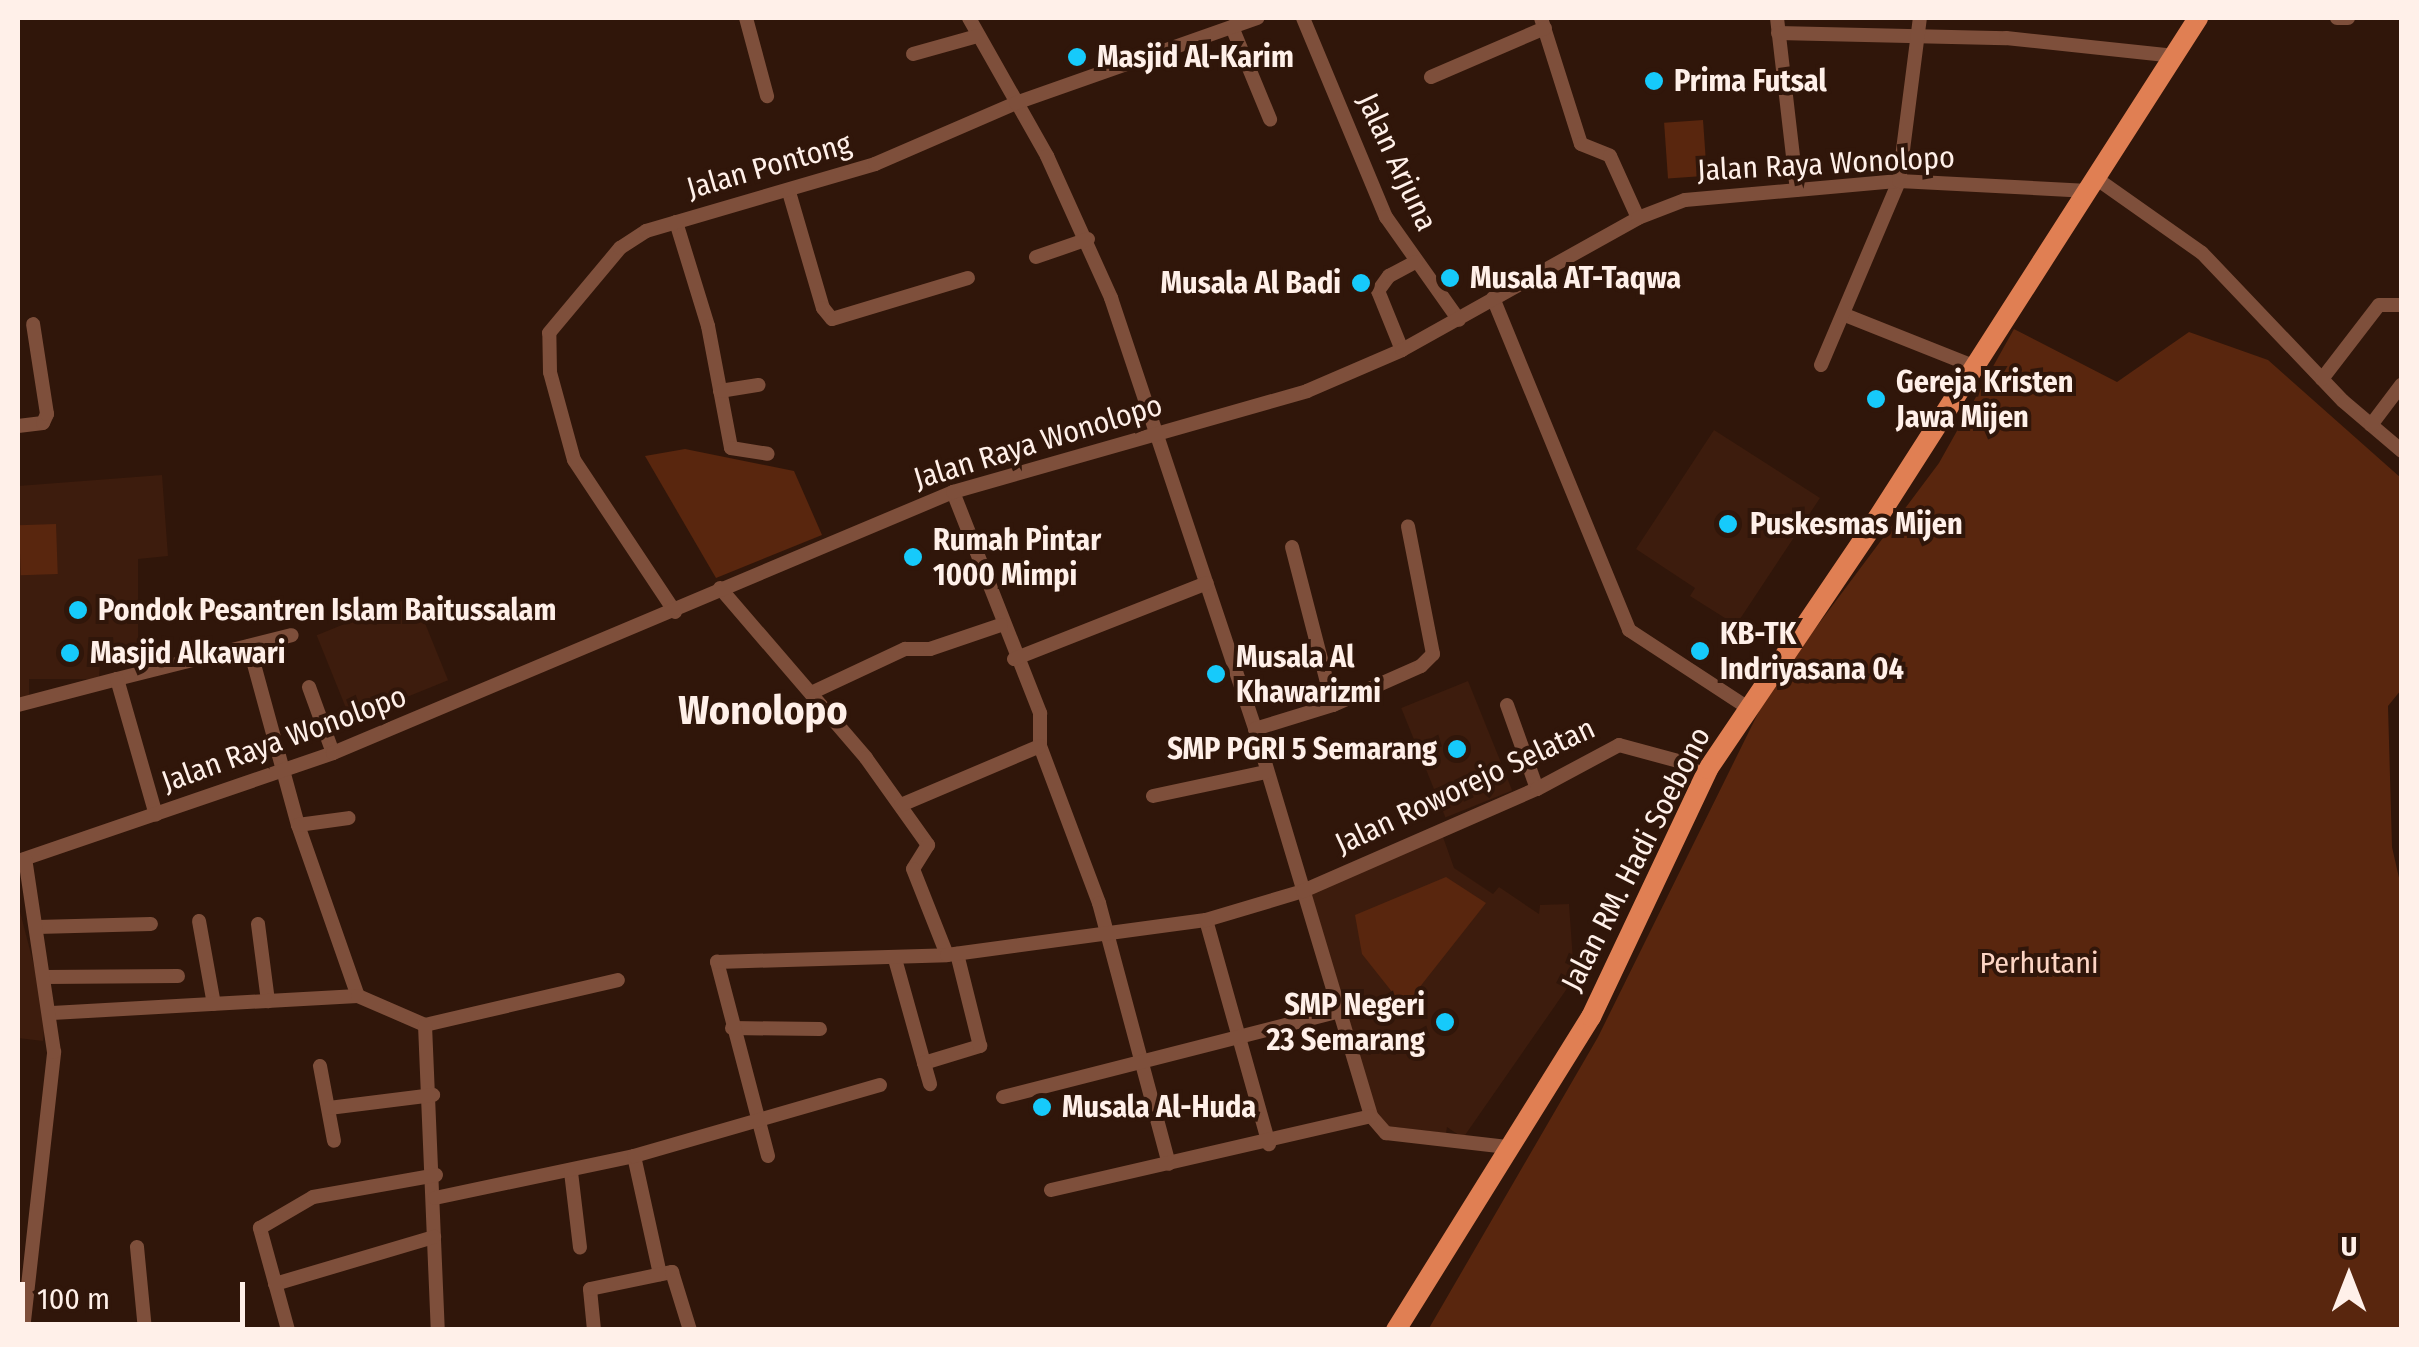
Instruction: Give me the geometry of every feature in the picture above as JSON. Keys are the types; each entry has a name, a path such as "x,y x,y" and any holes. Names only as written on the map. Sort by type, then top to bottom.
{"main road":[{"name":"Jalan RM. Hadi Soebono","path":"1396,1330 1507,1146 1591,1018 1708,769 2093,185 2198,18"}],"street":[{"path":"746,18 768,96"},
{"name":"Jalan Roworejo Selatan","path":"969,18 1088,240 1160,434 1255,729 1372,1116"},
{"name":"Jalan Pontong","path":"768,454 731,448 676,222 876,164 1016,104 1258,18"},
{"name":"Jalan Arjuna","path":"1303,18 1375,195 1416,262 1459,320"},
{"path":"2337,18 2348,18"},
{"path":"1431,76 1543,23 1582,144 1610,156 1638,218"},
{"path":"1796,190 1777,25 1920,25 2175,56"},
{"path":"1821,365 1899,182 1920,25"},
{"path":"1232,26 1270,119"},
{"path":"913,54 977,36"},
{"name":"Jalan Raya Wonolopo","path":"21,860 285,772 675,612 720,588 953,492 1307,391 1402,350 1638,218 1706,196 1899,182 2093,185"},
{"path":"2093,185 2202,253 2322,380 2402,451"},
{"path":"788,192 823,308 832,318 968,278"},
{"path":"675,612 574,460 547,346 557,320 620,248 676,222"},
{"path":"1036,257 1088,240"},
{"path":"1402,350 1378,292 1389,276 1416,262"},
{"path":"1493,298 1629,630 1748,708"},
{"path":"2322,380 2379,305 2402,305"},
{"path":"1845,315 1973,366"},
{"path":"18,426 43,424 47,414 33,324"},
{"path":"2370,426 2402,384"},
{"path":"720,391 759,385"},
{"path":"953,492 1014,659 1040,714 1040,746 1107,936 1169,1164"},
{"path":"1255,729 1334,705 1421,666 1433,654 1408,526"},
{"path":"1292,547 1334,705"},
{"path":"1014,659 1207,583"},
{"path":"720,588 901,804 930,848 913,869 952,955 980,1046 924,1063"},
{"path":"811,693 905,649 930,649 1001,625"},
{"path":"18,705 292,636"},
{"path":"249,646 298,825 358,996"},
{"path":"117,679 156,816"},
{"path":"309,688 333,752"},
{"path":"1506,704 1537,788"},
{"name":"Jalan Roworejo Selatan","path":"732,1028 717,962 894,960 1107,936 1206,920 1303,890 1537,788 1626,744 1708,769"},
{"path":"901,804 1040,746"},
{"path":"1153,796 1266,772"},
{"path":"298,825 349,818"},
{"path":"21,860 52,1013 49,1114 20,1295 23,1330"},
{"path":"1206,920 1269,1144"},
{"path":"199,922 214,1004"},
{"path":"37,927 151,924"},
{"path":"258,924 268,1001"},
{"path":"894,960 930,1084"},
{"path":"45,977 178,976"},
{"path":"52,1013 358,996 426,1026 618,980"},
{"path":"1003,1097 1340,1011"},
{"path":"426,1026 433,1095 438,1330"},
{"path":"768,1156 732,1028 820,1029"},
{"path":"320,1066 334,1141"},
{"path":"436,1198 634,1156 756,1116 880,1085"},
{"path":"329,1108 433,1095"},
{"path":"1051,1190 1269,1144 1372,1116 1386,1133 1507,1146"},
{"path":"634,1156 660,1274"},
{"path":"571,1172 580,1247"},
{"path":"288,1330 258,1232 263,1225 313,1197 436,1175"},
{"path":"275,1284 434,1237"},
{"path":"136,1247 145,1330"},
{"path":"594,1330 589,1294 594,1287 660,1274 677,1276 690,1330"}],"shaded area":[{"name":"Puskesmas Mijen","path":"1714,430 1820,498 1736,625 1690,596 1695,588 1636,549"},
{"name":"Pondok Pesantren Islam Baitussalam","path":"162,475 168,556 138,559 138,662 100,662 99,679 29,679 29,699 18,699 18,486"},
{"path":"414,596 448,680 351,720 317,635"},
{"name":"SMP PGRI 5 Semarang","path":"1468,681 1512,790 1445,817 1401,708"},
{"name":"SMP Negeri 23 Semarang","path":"1443,837 1454,868 1493,894 1499,887 1539,914 1540,905 1569,904 1573,960 1582,967 1463,1138 1447,1127 1446,1133 1378,1125 1303,895"},
{"path":"18,904 46,1012 43,1041 18,1038"}],"green space":[{"path":"1703,120 1707,176 1668,179 1664,123"},
{"name":"Perhutani","path":"2014,329 2117,382 2189,332 2268,360 2401,478 2401,690 2388,706 2392,847 2402,891 2401,1329 1428,1330 1598,1037 1770,689 1939,463"},
{"path":"685,449 794,471 822,535 716,578 645,456"},
{"path":"56,524 58,574 21,575 19,525"},
{"path":"1446,877 1486,903 1404,1007 1362,954 1355,915"}],"place":[{"name":"Masjid Al-Karim","path":"1077,57"},
{"name":"Prima Futsal","path":"1654,81"},
{"name":"Musala AT-Taqwa","path":"1450,278"},
{"name":"Musala Al Badi","path":"1361,283"},
{"name":"Gereja Kristen Jawa Mijen","path":"1876,399"},
{"name":"Puskesmas Mijen","path":"1728,524"},
{"name":"Rumah Pintar 1000 Mimpi","path":"913,557"},
{"name":"Pondok Pesantren Islam Baitussalam","path":"78,610"},
{"name":"KB-TK Indriyasana 04","path":"1700,651"},
{"name":"Masjid Alkawari","path":"70,653"},
{"name":"Musala Al Khawarizmi","path":"1216,674"},
{"name":"SMP PGRI 5 Semarang","path":"1457,749"},
{"name":"SMP Negeri 23 Semarang","path":"1445,1022"},
{"name":"Musala Al-Huda","path":"1042,1107"}],"district":[{"name":"Wonolopo","path":"763,711"}]}
